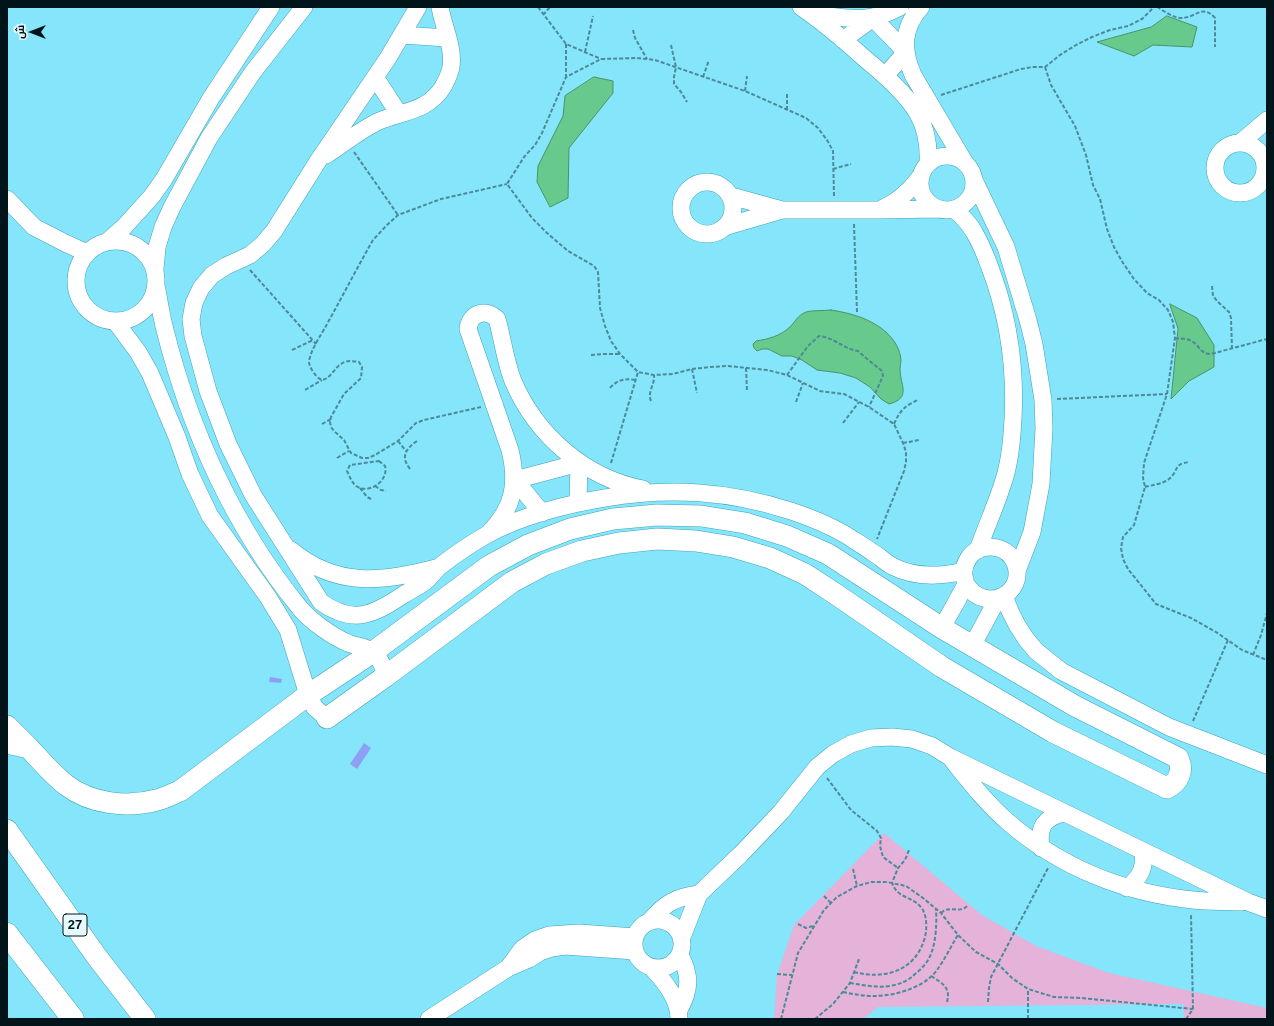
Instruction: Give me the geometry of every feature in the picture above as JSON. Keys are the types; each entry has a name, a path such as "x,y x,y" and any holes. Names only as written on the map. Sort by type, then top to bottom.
{"highway":[{"path":"7,934 73,1019"}],"main road":[{"path":"7,726 49,771 67,786 88,797 111,803 135,804 158,800 180,791 308,695 373,652 490,566 528,545 570,530 613,519 657,515 701,516 738,522 787,536 828,554 972,646 1075,706 1178,758 1181,768 1179,778 1176,783 1167,788 1053,732 942,667 805,574 770,558 741,549 696,541 657,539 619,543 582,551 546,564 512,582 327,718"},
{"path":"7,743 29,748"},
{"name":"27","path":"7,830 97,957 145,1019"}],"street":[{"path":"108,241 124,227 152,196 164,179 210,98 271,7"},
{"path":"304,7 253,72 209,138 172,207 163,227 157,247 156,277 153,297 147,307 138,315 127,320 115,321 100,318 88,310 82,302 76,284 77,272 82,260 87,253 100,243 108,241 125,241 133,244 146,254 156,277 165,329 176,371 215,471 230,503 255,546 282,587 305,615 347,642 373,652 382,664 386,676"},
{"path":"418,7 402,35 318,161 274,231 263,244 250,255 226,266 212,275 201,288 194,303 191,319 193,336 208,391 228,444 253,495 320,602 330,609 341,613 365,615 376,612 427,580 438,568 475,541 489,533 542,513 578,503 604,498 657,492 684,491 712,493 739,497 766,504 818,522 843,534 891,565 905,571 919,575 949,575 965,577"},
{"path":"318,161 377,122 414,110 427,103 438,94 446,81 451,67 451,52 440,7"},
{"path":"805,10 850,19 873,18 887,14 900,7"},
{"path":"921,7 915,13 909,25 906,39 908,64 913,75 970,170 1006,247 1034,344 1043,400 1044,428 1041,484 1032,532 1012,588 1001,597 972,646"},
{"path":"805,10 885,76 910,102 920,119 927,137 929,151 920,185 922,193 932,206 947,209 968,223 984,251 994,278 1008,332 1012,360 1014,416 1006,472 978,550"},
{"path":"843,40 873,18"},
{"path":"873,18 906,52"},
{"path":"402,35 447,38"},
{"path":"885,76 906,52"},
{"path":"374,77 400,114"},
{"path":"1240,143 1267,120"},
{"path":"1264,159 1255,147 1248,144 1232,144 1225,148 1216,160 1215,168 1220,183 1233,192 1241,193 1256,188 1264,175 1264,159 1267,143"},
{"path":"879,210 891,205 912,188 924,170 935,159 950,157 965,163"},
{"path":"732,196 782,210 947,209 962,206 968,200 972,193 974,180"},
{"path":"727,226 732,217 734,207 732,196 727,190 720,184 703,181 688,189 681,204 681,212 689,227 696,232 704,234 712,234 727,226 782,210"},
{"path":"152,196 172,207"},
{"path":"7,199 34,227 87,253"},
{"path":"489,533 499,522 507,509 515,480 514,465 510,450 468,329 474,316 484,313 489,313 497,319 505,358 513,381 523,402 552,440 580,463 606,478 630,486 657,492"},
{"path":"115,321 138,352 150,373 177,437 190,474 210,516 268,597 288,630 308,695 315,708 327,718"},
{"path":"515,480 580,463"},
{"path":"578,503 580,463"},
{"path":"515,480 542,513"},
{"path":"283,544 311,564 327,571 354,578 382,579 416,574 438,568"},
{"path":"942,628 965,577 968,558 978,550 990,546 1003,550 1012,559 1017,571"},
{"path":"320,602 327,571"},
{"path":"965,577 974,594 979,597 985,599 1001,597"},
{"path":"382,579 387,606"},
{"path":"1001,597 1023,634 1036,651 1061,671 1169,727 1267,765"},
{"path":"682,937 699,894 741,854 771,822 817,767 833,754 851,744 871,738 892,736 912,739 932,746 950,757 1143,851 1248,902 1267,909"},
{"path":"950,757 976,791 1007,822 1048,852 1097,877 1127,888 1191,900 1248,902"},
{"path":"1048,852 1039,838 1041,828 1047,820 1055,815 1065,813"},
{"path":"1127,888 1136,881 1142,872 1144,861 1143,851"},
{"path":"650,921 660,909 672,901 685,896 699,894"},
{"path":"652,968 665,968 677,961 680,955 683,946 682,937 675,926 670,922 657,919 644,924 638,930 635,944 641,961 652,968 668,987 679,1015"},
{"path":"429,1019 508,968 522,949 535,940 551,941 579,933 635,944"},
{"path":"679,1015 688,989 686,966 680,955"},
{"path":"445,1019 470,993"}],"path":[{"path":"538,7 566,44 601,59"},
{"path":"543,15 550,7"},
{"path":"928,99 1021,69 1045,67 1065,52 1092,36 1128,26 1142,20 1156,7 1179,18 1188,17 1203,11 1210,12 1215,18 1215,47"},
{"path":"585,52 593,16"},
{"path":"633,30 635,38 647,59"},
{"path":"322,380 319,379 309,363 316,344 373,240 398,215 441,199 507,184 524,157 535,145 542,134 566,77 566,44"},
{"path":"671,45 676,68 674,84 687,102"},
{"path":"566,77 601,59 619,57 655,60 744,91 806,118 818,128 833,151 834,210"},
{"path":"703,77 709,60"},
{"path":"1045,67 1050,85 1075,126 1086,155 1093,185 1100,199 1107,229 1114,247 1134,279 1147,293 1158,300 1168,310 1174,322 1175,338 1167,394 1144,463 1143,478 1145,487 1134,525 1123,537 1121,548 1123,559 1128,569 1156,604 1191,618 1242,650 1267,660"},
{"path":"744,91 747,76"},
{"path":"787,94 787,110"},
{"path":"346,142 398,215"},
{"path":"833,169 851,164"},
{"path":"507,184 532,218 547,234 568,251 594,266 598,272 600,308 611,341 620,354 638,372 654,375 673,374 710,366 728,366 767,370 787,375 820,391 844,394 869,407 894,424 906,452 906,462 904,471 872,552"},
{"path":"853,210 857,312"},
{"path":"240,260 316,344"},
{"path":"1212,286 1213,296 1229,312 1231,318 1232,349"},
{"path":"787,375 808,346 819,336 826,336 851,350 858,350 882,372 883,376 869,407"},
{"path":"1175,338 1189,340 1206,354 1232,349 1267,339"},
{"path":"292,350 313,340"},
{"path":"591,356 620,354"},
{"path":"305,390 322,380 327,379 340,364 353,361 359,362 362,367 361,378 344,394 333,412 331,427 344,440 349,450 355,456 368,458 398,441 416,423 494,405"},
{"path":"746,368 747,391"},
{"path":"692,369 697,393"},
{"path":"606,478 638,372"},
{"path":"651,401 650,393 654,375"},
{"path":"610,388 619,381 630,379 636,380"},
{"path":"796,402 804,383"},
{"path":"1043,400 1167,394"},
{"path":"894,424 900,412 909,404 918,400"},
{"path":"843,423 859,402"},
{"path":"322,424 331,419"},
{"path":"903,443 919,440"},
{"path":"398,441 406,451"},
{"path":"410,469 405,460 406,451 417,441"},
{"path":"337,458 349,450"},
{"path":"358,457 358,464"},
{"path":"360,488 375,486 386,475 385,466 379,461 350,465 347,471 353,483 360,488 367,497 372,499"},
{"path":"1145,487 1164,482 1170,478 1181,463 1189,462"},
{"path":"375,486 386,491"},
{"path":"1253,655 1261,635 1267,613"},
{"path":"1187,735 1228,640"},
{"path":"817,767 851,810 878,831 881,838 880,846 883,857 898,868"},
{"path":"892,883 898,868 905,860 909,850"},
{"path":"988,1002 991,977 1048,852"},
{"path":"853,869 858,886"},
{"path":"781,1019 798,953 814,925 824,910 837,897 858,886 871,882 887,882 906,886 941,913 958,935 976,952 998,964 1012,978 1028,989 1054,997 1081,998 1193,1009"},
{"path":"854,972 868,975 882,975 897,970 907,965 916,957 922,946 926,924 923,910 909,897 898,892 892,883"},
{"path":"824,896 831,903"},
{"path":"1186,1019 1193,1009 1191,900"},
{"path":"941,913 943,910 949,908 959,911 963,910 968,905"},
{"path":"850,983 870,986 889,986 900,984 910,979 927,962 931,954 937,924 936,909"},
{"path":"798,924 806,928 814,925"},
{"path":"842,992 873,996 896,994 915,986 927,980 937,970 958,935"},
{"path":"815,1019 833,1004 850,983 859,959"},
{"path":"777,974 792,975"},
{"path":"931,976 943,983 946,987 948,992 947,1002"},
{"path":"1028,989 1028,1019"}],"shaded area":[{"path":"1167,16 1197,27 1192,47 1153,45 1134,56 1097,42 1151,27"},
{"path":"594,77 613,81 613,93 569,148 568,198 550,207 537,182 538,166 563,116 565,96"},
{"path":"1170,304 1197,318 1214,345 1214,367 1189,381 1171,399 1178,329"},
{"path":"831,310 868,320 887,333 897,345 901,360 900,375 903,395 896,401 889,404 881,399 870,387 856,378 840,373 817,370 802,360 792,356 782,356 768,349 757,351 754,348 753,344 756,341 770,338 782,333 803,313"},
{"path":"884,833 982,915 1036,946 1109,973 1267,1008 1267,1019 1184,1019 1183,1004 878,1007 863,1019 774,1019 777,975 794,925"}],"building":[{"path":"270,677 282,679 281,683 269,682"},
{"path":"364,743 371,748 357,769 350,764"}]}
